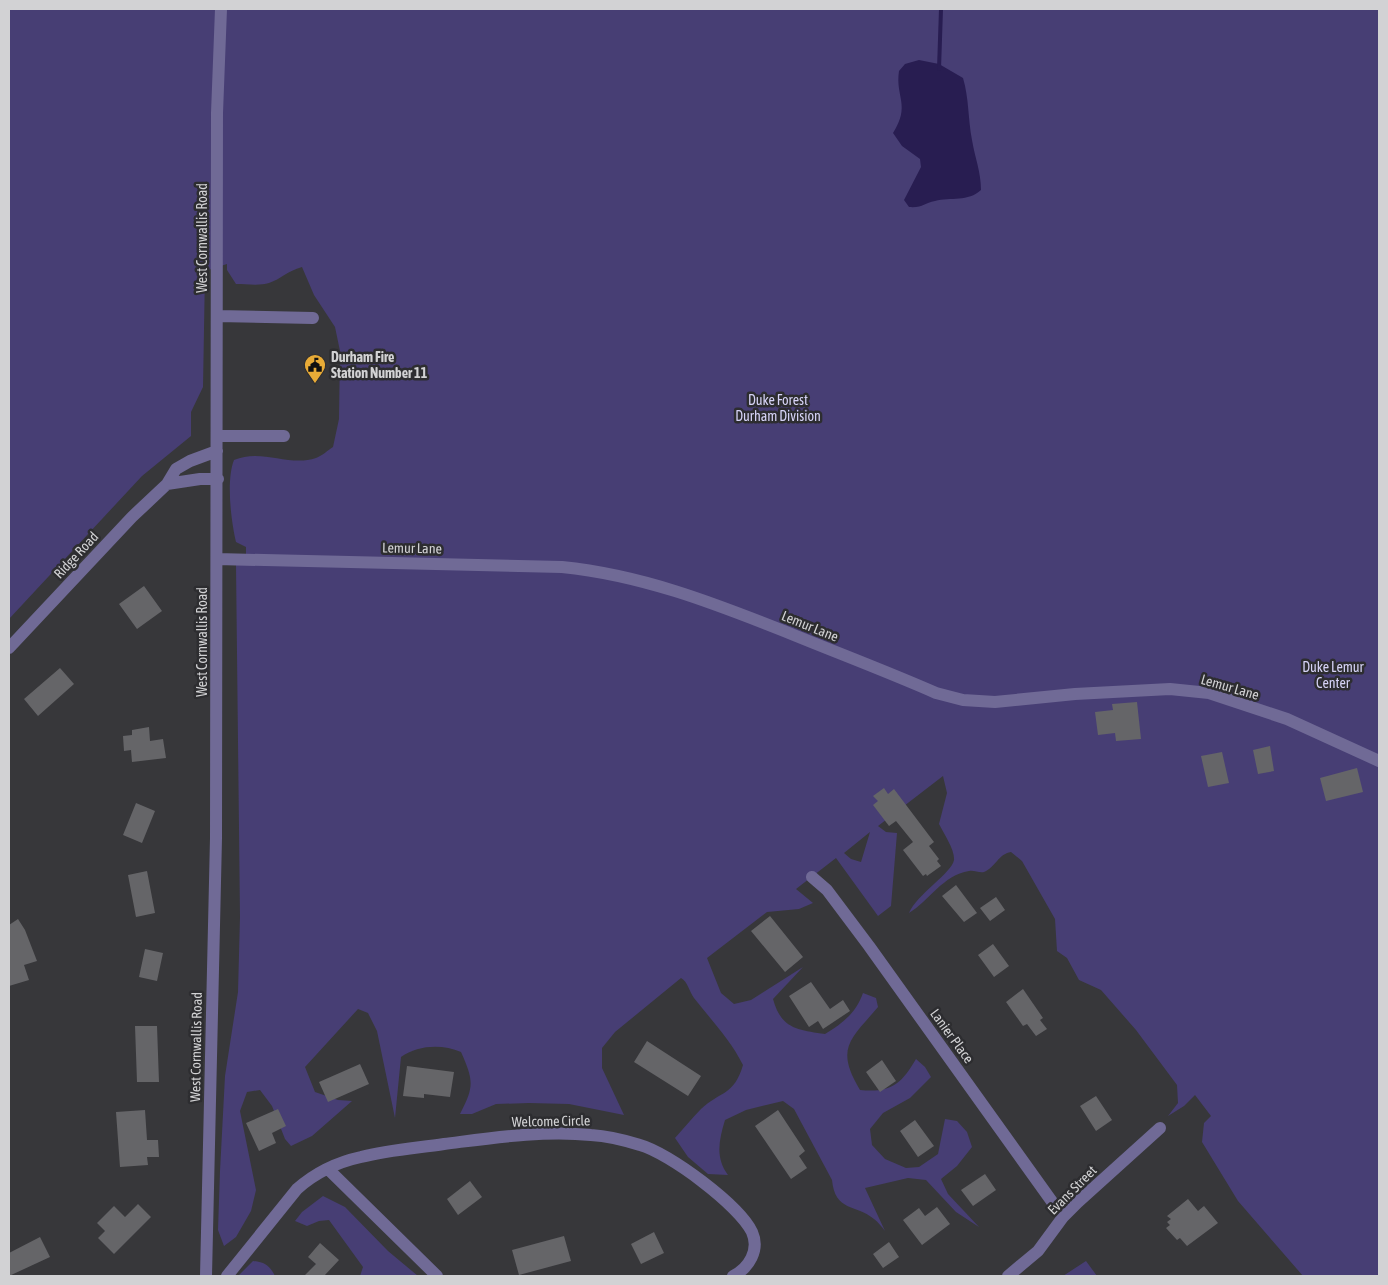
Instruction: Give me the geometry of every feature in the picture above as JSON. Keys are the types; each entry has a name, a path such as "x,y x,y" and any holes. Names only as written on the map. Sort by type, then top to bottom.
{"street":[{"name":"West Cornwallis Road","path":"206,1276 216,838 218,479 217,113 221,9"},
{"path":"217,316 313,318"},
{"path":"218,436 284,436"},
{"name":"Ridge Road","path":"9,648 132,517 167,484 176,469 190,461 218,451"},
{"path":"167,484 200,479 218,479"},
{"name":"Lemur Lane","path":"217,558 562,567 599,571 640,580 698,597 936,693 963,700 995,702 1075,694 1170,689 1209,693 1287,719 1379,761"},
{"name":"Lanier Place","path":"812,877 827,890 869,946 1063,1217"},
{"name":"Evans Street","path":"1008,1276 1038,1251 1063,1217 1160,1128"},
{"name":"Welcome Circle","path":"227,1276 298,1189 328,1168 361,1157 525,1135 592,1135 640,1145 671,1159 724,1201 752,1233 755,1248 751,1262 742,1272 733,1276"},
{"path":"328,1168 437,1276"}],"green space":[{"name":"Duke Forest Durham Division","path":"9,9 1379,9 1379,1276 1303,1276 1238,1201 1202,1142 1204,1123 1211,1116 1195,1095 1184,1106 1168,1116 1178,1103 1177,1085 1136,1030 1101,990 1079,980 1067,958 1057,951 1055,919 1022,861 1011,852 1003,855 984,872 969,871 951,878 909,913 919,899 947,871 954,860 951,847 939,824 947,793 943,776 878,826 886,832 897,833 891,906 878,916 836,858 796,889 813,903 799,909 767,912 707,958 721,993 734,1004 751,1000 803,967 773,999 776,1009 786,1022 807,1031 825,1034 838,1026 853,1012 863,993 876,998 878,1007 853,1037 847,1054 852,1076 860,1090 879,1090 894,1085 911,1068 916,1059 925,1067 931,1077 910,1098 883,1113 870,1129 872,1145 885,1159 906,1168 919,1167 938,1154 945,1119 957,1121 967,1132 972,1147 957,1166 941,1179 948,1194 979,1227 956,1212 926,1180 908,1178 865,1188 885,1231 867,1214 847,1206 837,1197 832,1180 794,1109 783,1101 746,1110 725,1120 719,1149 721,1162 728,1175 708,1174 688,1157 675,1138 701,1109 731,1088 743,1065 726,1038 694,998 687,984 681,978 615,1032 602,1048 602,1068 624,1115 569,1104 529,1103 496,1104 472,1114 460,1114 468,1097 471,1084 461,1052 454,1049 430,1047 415,1050 401,1057 395,1118 377,1031 368,1013 358,1009 305,1067 315,1092 338,1100 352,1101 312,1136 291,1146 285,1139 272,1106 260,1090 247,1092 240,1111 256,1190 251,1211 236,1237 224,1246 218,1230 220,1171 225,1076 238,992 240,917 236,565 246,564 246,547 236,542 234,533 230,501 230,478 234,460 244,457 265,456 306,460 318,457 333,447 339,419 340,351 335,327 314,295 302,267 273,281 257,285 236,284 227,270 227,264 205,271 203,387 191,412 191,436 142,476 9,619","holes":["870,832 861,862 851,859 844,853"]},
{"path":"323,1196 345,1207 388,1251 418,1276 360,1276 363,1267 329,1220 319,1221 307,1226 295,1221 302,1212"},
{"path":"253,1261 267,1265 275,1276 238,1276"},
{"path":"1086,1261 1097,1276 1063,1276"}],"shaded area":[{"path":"919,60 939,64 963,78 981,190 965,198 941,200 917,207 909,207 904,200 921,167 920,159 902,146 893,133 902,108 898,80 899,71 905,64"}],"building":[{"path":"144,586 162,611 137,629 119,604"},
{"path":"60,668 74,684 38,716 24,699"},
{"path":"1137,702 1141,739 1116,741 1115,733 1098,735 1095,712 1113,710 1112,704"},
{"path":"149,727 150,741 163,739 166,758 132,762 131,750 124,751 123,736 132,735 132,730"},
{"path":"1270,746 1274,771 1258,774 1253,750"},
{"path":"1222,752 1229,783 1208,787 1201,756"},
{"path":"1357,768 1363,792 1326,801 1320,778"},
{"path":"884,788 888,794 894,789 934,842 929,846 939,859 937,861 941,866 927,876 926,874 923,876 903,850 913,842 896,821 889,826 873,805 878,801 873,796"},
{"path":"136,803 155,811 142,843 123,835"},
{"path":"147,871 155,913 136,917 128,875"},
{"path":"956,885 977,913 964,922 942,896"},
{"path":"996,897 1005,910 990,921 980,908"},
{"path":"770,916 803,957 785,972 751,931"},
{"path":"18,919 25,930 37,961 24,965 29,980 9,986 9,925"},
{"path":"993,944 1009,966 994,977 978,955"},
{"path":"145,949 163,953 157,981 139,977"},
{"path":"811,982 830,1009 843,1000 850,1011 823,1029 818,1021 809,1027 789,996"},
{"path":"1023,989 1043,1018 1040,1020 1047,1029 1036,1036 1027,1024 1023,1026 1006,1002"},
{"path":"135,1026 157,1026 159,1082 137,1082"},
{"path":"647,1041 701,1076 688,1096 634,1062"},
{"path":"882,1060 896,1081 880,1092 866,1072"},
{"path":"360,1064 369,1084 328,1102 319,1082"},
{"path":"407,1066 454,1072 450,1097 424,1094 424,1098 403,1096"},
{"path":"1096,1096 1112,1120 1096,1131 1080,1106"},
{"path":"278,1109 286,1126 272,1133 276,1143 259,1151 246,1123"},
{"path":"145,1110 147,1140 158,1140 159,1157 147,1157 148,1165 120,1167 116,1112"},
{"path":"778,1110 805,1151 799,1156 807,1168 791,1179 755,1126"},
{"path":"915,1120 934,1146 918,1157 900,1131"},
{"path":"985,1174 996,1190 973,1206 961,1190"},
{"path":"470,1181 482,1197 458,1215 447,1199"},
{"path":"1188,1199 1198,1211 1204,1206 1218,1223 1187,1246 1180,1238 1177,1240 1166,1228 1170,1225 1167,1222 1171,1219 1167,1216"},
{"path":"138,1204 151,1217 114,1254 98,1238 105,1231 97,1223 114,1206 125,1217"},
{"path":"937,1207 950,1224 922,1245 903,1220 919,1208 925,1216"},
{"path":"654,1232 664,1253 641,1264 631,1244"},
{"path":"564,1236 571,1261 519,1275 512,1250"},
{"path":"40,1237 50,1257 9,1276 9,1253"},
{"path":"889,1242 899,1257 883,1268 873,1254"},
{"path":"320,1243 339,1260 324,1276 304,1276 316,1264 308,1257"}],"waterway":[{"path":"939,69 941,9"}],"place":[{"name":"Durham Fire Station Number 11","path":"315,384"}],"park label":[{"name":"Duke Lemur Center","path":"1333,676"}]}
